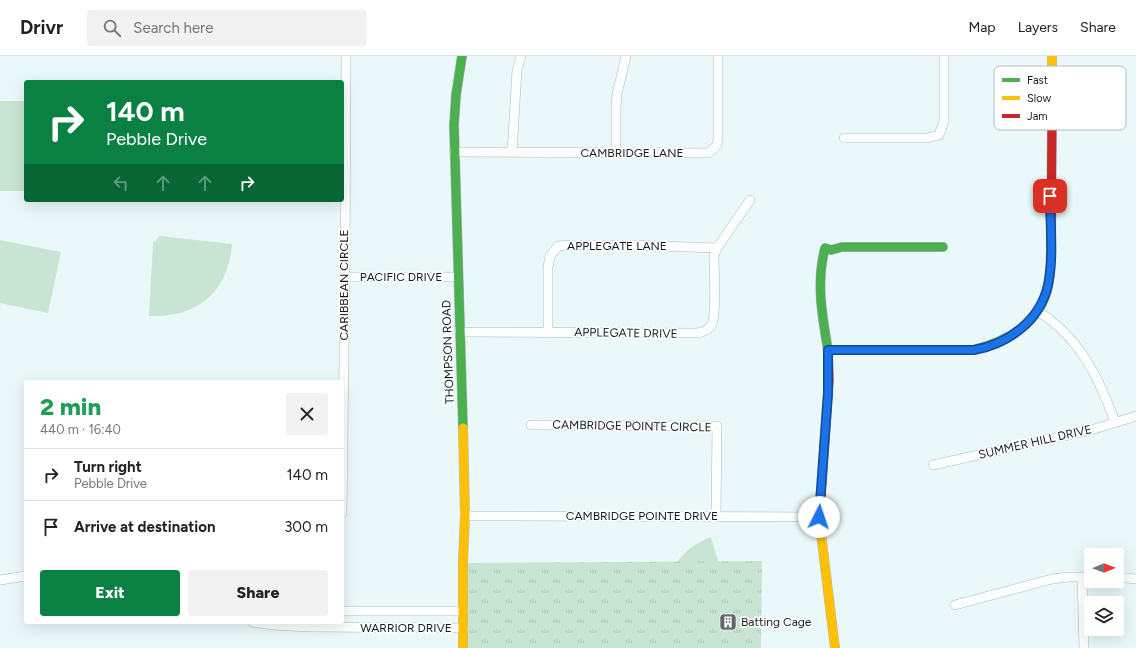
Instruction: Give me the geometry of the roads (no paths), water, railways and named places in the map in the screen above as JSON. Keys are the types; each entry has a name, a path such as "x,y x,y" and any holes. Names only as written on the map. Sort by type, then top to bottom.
{"street":[{"name":"CARIBBEAN CIRCLE","path":"344,380 346,56"},
{"name":"THOMPSON ROAD","path":"462,56 456,95 454,152 465,514 463,563 463,648"},
{"path":"512,153 517,70 521,56"},
{"path":"616,153 617,94 626,56"},
{"name":"CAMBRIDGE LANE","path":"454,152 709,153 717,145 718,137 718,56"},
{"path":"844,138 927,138 939,135 944,121 944,56"},
{"path":"1052,56 1052,66"},
{"path":"828,350 974,350 993,345 1012,336 1027,324 1037,311 1046,290 1051,265 1052,130"},
{"path":"717,248 750,200"},
{"name":"APPLEGATE LANE","path":"548,332 548,267 550,256 558,246 632,245 717,248"},
{"path":"835,648 819,517 828,393 828,350 821,311 820,289 821,263 825,248 831,250 842,247 943,247"},
{"name":"APPLEGATE DRIVE","path":"459,330 463,332 694,334 705,331 713,323 715,312 714,256 717,248"},
{"name":"PACIFIC DRIVE","path":"345,277 458,277"},
{"path":"1037,311 1062,329 1082,352 1099,382 1115,422"},
{"name":"SUMMER HILL DRIVE","path":"933,465 1091,430 1136,416"},
{"name":"CAMBRIDGE POINTE CIRCLE","path":"531,425 717,426 716,516"},
{"name":"CAMBRIDGE POINTE DRIVE","path":"465,514 472,516 819,517"},
{"path":"0,580 24,576"},
{"path":"955,605 1052,579 1084,577"},
{"path":"1124,578 1136,579"},
{"path":"1084,648 1086,588"},
{"name":"WARRIOR DRIVE","path":"344,611 463,610"},
{"name":"WARRIOR DRIVE","path":"266,624 309,627 463,628"}],"place":[{"name":"Batting Cage","path":"728,622"}]}
